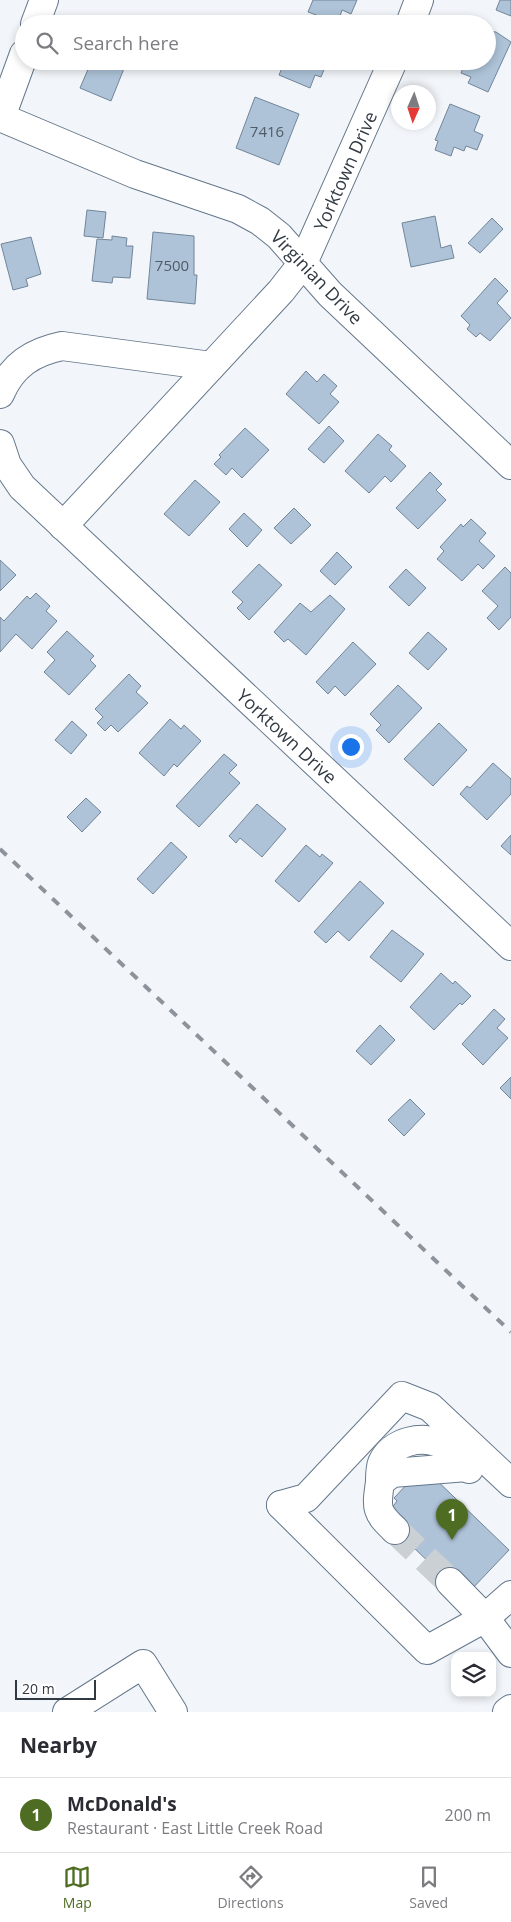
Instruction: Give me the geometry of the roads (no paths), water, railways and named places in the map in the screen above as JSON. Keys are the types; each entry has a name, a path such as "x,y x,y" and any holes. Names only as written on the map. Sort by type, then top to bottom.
{"street":[{"path":"38,15 44,0"},
{"path":"413,15 419,0"},
{"path":"0,117 18,70"},
{"name":"Yorktown Drive","path":"63,526 210,366 282,291 302,262 389,70"},
{"name":"Virginian Drive","path":"0,117 135,174 238,210 260,221 279,236 330,294 511,465"},
{"path":"0,394 11,373 26,358 41,350 62,346 210,366"},
{"name":"Yorktown Drive","path":"0,444 7,465 22,487 511,946"},
{"path":"510,1482 430,1407 402,1396 306,1498 281,1505 427,1650 485,1618 511,1595"},
{"path":"395,1530 379,1514 377,1498 380,1482 392,1473 467,1467 486,1482 510,1482"},
{"path":"450,1582 485,1618 511,1653"},
{"path":"67,1712 143,1664 173,1712"},
{"path":"507,1712 511,1709"}],"tunnel":[{"path":"395,1530 450,1582"}],"railway":[{"path":"0,849 511,1332"}],"place":[{"name":"McDonald's","path":"452,1540"}]}
